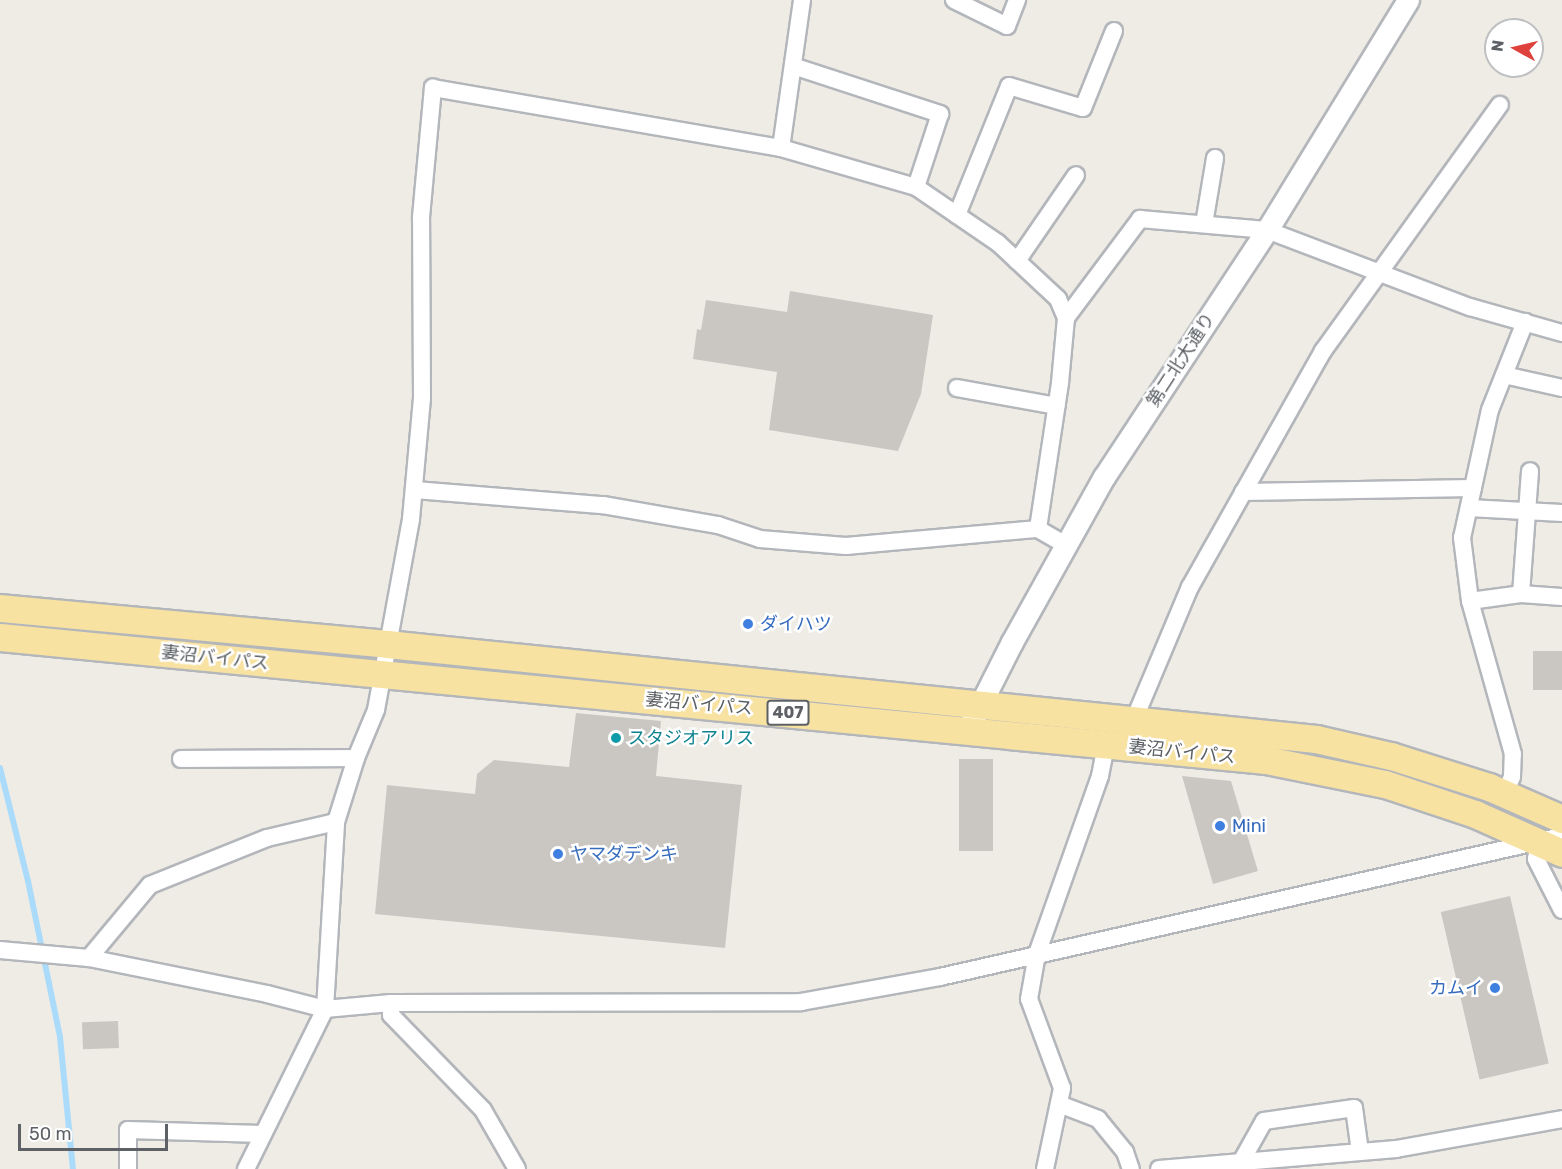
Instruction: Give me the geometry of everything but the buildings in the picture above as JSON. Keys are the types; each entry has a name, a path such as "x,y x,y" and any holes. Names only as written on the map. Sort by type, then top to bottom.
{"highway":[{"name":"妻沼バイパス","path":"0,608 387,644 1316,739 1391,756 1505,794 1562,819"},
{"name":"妻沼バイパス","path":"0,637 968,729 1266,760 1385,784 1554,843"}],"street":[{"path":"781,148 802,0"},
{"path":"954,0 1007,26 1017,0"},
{"name":"第二北大通り","path":"968,729 1104,477 1267,230 1408,0"},
{"path":"957,215 1009,86 1083,108 1114,31"},
{"path":"794,66 940,114 916,187"},
{"path":"246,1169 325,1009 336,822 356,758 376,710 415,490 422,397 421,217 433,88 781,148 916,187 998,243 1058,300 1066,318"},
{"path":"1134,720 1190,587 1323,351 1500,105"},
{"path":"1204,224 1215,158"},
{"path":"1017,261 1076,175"},
{"path":"1038,529 1066,318 1140,219 1267,230 1470,307 1562,333"},
{"path":"1505,794 1512,777 1513,754 1470,602 1462,538 1490,410 1525,322"},
{"path":"1504,375 1562,388"},
{"path":"957,388 1056,406"},
{"path":"1521,594 1530,471"},
{"path":"1243,492 1473,488"},
{"path":"415,490 603,505 718,525 760,539 846,546 1038,529 1066,545"},
{"path":"1469,508 1562,513"},
{"path":"1470,602 1521,594 1562,597"},
{"path":"1045,1169 1062,1088 1029,999 1037,954 1100,776 1106,744"},
{"path":"181,759 356,758"},
{"path":"89,958 150,885 267,838 336,822"},
{"path":"1554,843 1536,859 1562,910"},
{"path":"0,950 89,958 267,994 325,1009 391,1003 801,1002 940,977 1554,843"},
{"path":"391,1003 391,1015 483,1110 517,1169"},
{"path":"1059,1104 1098,1119 1125,1152 1131,1169"},
{"path":"1241,1162 1264,1121 1354,1108 1360,1152"},
{"path":"1159,1169 1241,1162 1310,1163 1360,1152 1396,1149 1562,1119"},
{"path":"128,1169 128,1130 262,1134"}],"waterway":[{"path":"0,768 28,881 60,1037 73,1169"}],"place":[{"name":"ダイハツ","path":"748,624"},
{"name":"スタジオアリス","path":"616,738"},
{"name":"Mini","path":"1220,826"},
{"name":"ヤマダデンキ","path":"558,854"},
{"name":"カムイ","path":"1495,988"}]}
